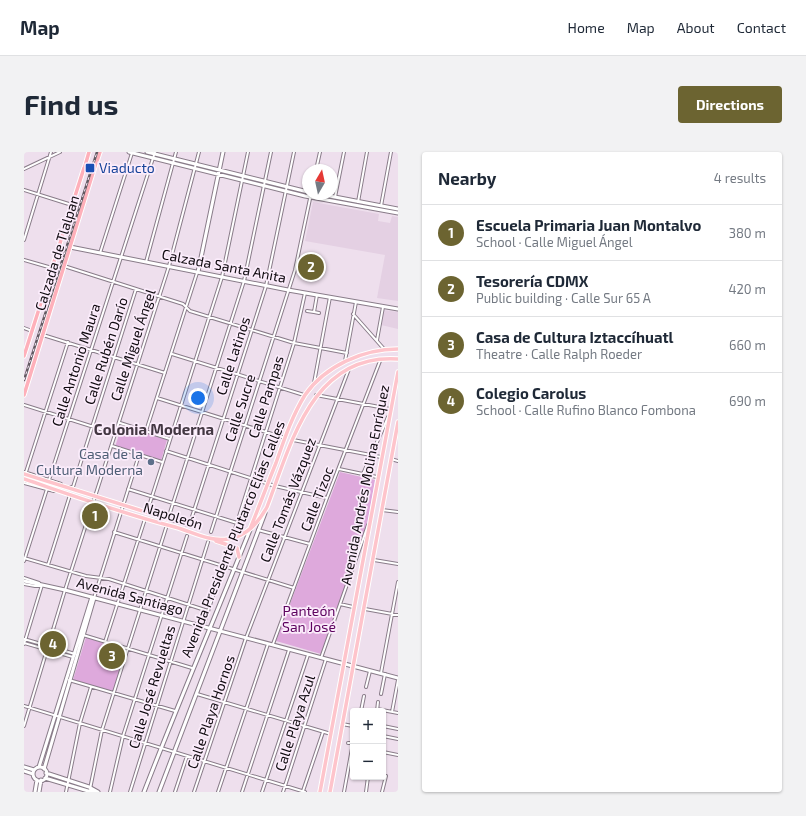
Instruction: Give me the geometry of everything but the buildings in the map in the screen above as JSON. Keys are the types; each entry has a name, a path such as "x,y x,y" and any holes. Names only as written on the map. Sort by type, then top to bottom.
{"highway":[{"name":"Calzada de Tlalpan","path":"24,356 89,152"},
{"name":"Calzada de Tlalpan","path":"24,395 100,152"}],"main road":[{"name":"Avenida Presidente Plutarco Elías Calles","path":"250,530 296,410 305,395 314,384 345,362 385,350 398,349"},
{"name":"Avenida Presidente Plutarco Elías Calles","path":"267,508 304,413 316,395 331,380 349,369 381,359 398,359"},
{"name":"Avenida Andrés Molina Enríquez","path":"320,792 377,477 398,372"},
{"name":"Avenida Andrés Molina Enríquez","path":"330,792 398,422"},
{"name":"Napoleón","path":"25,473 168,519"},
{"name":"Napoleón","path":"24,480 208,540 232,538 250,530 267,508"},
{"path":"208,540 237,548 239,557"}],"street":[{"path":"24,240 52,152"},
{"path":"24,169 60,152"},
{"path":"100,253 131,152 286,191 302,194"},
{"path":"147,152 302,191"},
{"path":"146,262 176,152"},
{"name":"Calle Miguel Ángel","path":"24,726 65,590 169,266 199,152"},
{"path":"146,431 198,272 223,152"},
{"path":"148,509 222,277 248,152"},
{"path":"168,519 244,281 271,152"},
{"name":"Calle Latinos","path":"190,524 266,286 294,152"},
{"path":"317,164 320,152"},
{"path":"338,182 344,152"},
{"path":"358,202 367,152"},
{"path":"380,206 391,152"},
{"name":"Calle Antonio Maura","path":"49,480 122,257 154,153"},
{"path":"24,190 72,205"},
{"path":"338,198 398,209"},
{"name":"Calle Sucre","path":"211,532 295,270 310,200"},
{"path":"334,200 398,214"},
{"name":"Calzada Santa Anita","path":"70,247 266,286 398,309"},
{"path":"24,260 52,268"},
{"path":"64,266 183,304 190,311 273,338 347,353"},
{"name":"Calle Rubén Darío","path":"49,480 72,487 136,289"},
{"name":"Calle Pampas","path":"235,529 294,343 305,293"},
{"path":"314,312 317,295"},
{"path":"314,384 330,297"},
{"path":"345,362 356,302"},
{"path":"377,340 383,306"},
{"path":"307,311 319,313"},
{"path":"353,314 385,350"},
{"path":"24,328 32,331"},
{"path":"43,335 165,373"},
{"path":"49,480 25,473 68,342"},
{"path":"172,354 305,395"},
{"name":"Calle Tizoc","path":"272,645 381,359"},
{"name":"Calle Tomás Vázquez","path":"246,638 349,369"},
{"path":"316,395 390,409"},
{"path":"157,398 285,438"},
{"path":"24,405 116,434"},
{"path":"363,474 390,414"},
{"path":"119,423 170,439"},
{"path":"293,440 381,457"},
{"path":"112,446 162,462"},
{"path":"166,450 275,486 327,498"},
{"path":"45,778 46,773 44,768 78,657 82,635 93,597 139,455"},
{"path":"391,459 398,461"},
{"path":"339,468 377,477"},
{"name":"Napoleón","path":"24,483 47,490 62,492"},
{"path":"128,489 237,523"},
{"path":"24,561 47,490"},
{"path":"48,565 70,495"},
{"name":"Avenida Presidente Plutarco Elías Calles","path":"159,792 267,508"},
{"path":"382,510 398,512"},
{"path":"105,642 145,519"},
{"name":"Napoleón","path":"168,519 190,524"},
{"path":"321,658 369,522"},
{"path":"90,790 102,730 166,528"},
{"name":"Avenida Presidente Plutarco Elías Calles","path":"144,792 192,668 250,530"},
{"path":"258,530 310,544"},
{"path":"114,532 294,588"},
{"path":"110,792 123,736 160,615 187,536"},
{"name":"Calle José Revueltas","path":"130,792 208,540"},
{"path":"204,626 230,545"},
{"path":"24,558 71,572 123,583 208,611"},
{"path":"372,560 398,564"},
{"name":"Avenida Santiago","path":"24,578 36,581 42,585"},
{"name":"Avenida Santiago","path":"24,582 93,597 326,660 370,670 398,679"},
{"path":"381,694 398,582"},
{"path":"42,585 24,644 78,657"},
{"path":"340,604 353,607"},
{"path":"363,608 398,615"},
{"path":"82,635 192,668"},
{"path":"33,774 34,770 39,767 73,656 82,635"},
{"name":"Calle Playa Hornos","path":"194,792 246,638"},
{"path":"25,639 73,656"},
{"path":"218,792 268,644"},
{"path":"242,792 289,650"},
{"path":"262,792 308,655"},
{"name":"Calle Playa Azul","path":"283,792 284,785 326,660"},
{"path":"366,687 370,670"},
{"path":"66,679 175,711"},
{"path":"392,712 398,679"},
{"path":"66,792 80,723 92,687"},
{"path":"197,694 331,734"},
{"path":"362,708 364,696"},
{"path":"377,708 378,702"},
{"path":"24,706 266,779 304,792 323,732"},
{"path":"386,711 398,712"},
{"path":"342,724 350,725"},
{"path":"386,727 398,729"},
{"path":"386,737 398,739"},
{"path":"344,792 353,744"},
{"path":"386,753 398,755"},
{"path":"175,792 187,756"},
{"path":"24,767 34,770"},
{"path":"39,767 44,768"},
{"path":"24,772 33,774 37,780 35,792"},
{"path":"46,773 90,790"},
{"path":"37,780 45,778 98,792"},
{"path":"39,792 41,780"},
{"path":"366,792 368,780"},
{"path":"382,792 385,780"}],"shaded area":[{"path":"313,202 379,214 378,221 390,223 392,216 398,217 398,301 377,298 385,255 305,241"},
{"path":"384,310 398,312 398,329 381,325"}],"green space":[{"path":"122,425 167,440 161,461 115,447"},
{"name":"Panteón San José","path":"340,472 375,480 367,526 321,654 276,641"},
{"path":"86,637 103,643 98,659 121,666 113,692 73,680"}],"railway":[{"path":"24,380 97,152"}],"place":[{"name":"Viaducto","path":"90,168"},
{"name":"Tesorería CDMX","path":"311,267"},
{"name":"Casa de la Cultura Moderna","path":"151,462"},
{"name":"Escuela Primaria Juan Montalvo","path":"95,516"},
{"name":"Colegio Carolus","path":"53,644"},
{"name":"Casa de Cultura Iztaccíhuatl","path":"112,656"}],"district":[{"name":"Colonia Moderna","path":"154,430"}]}
